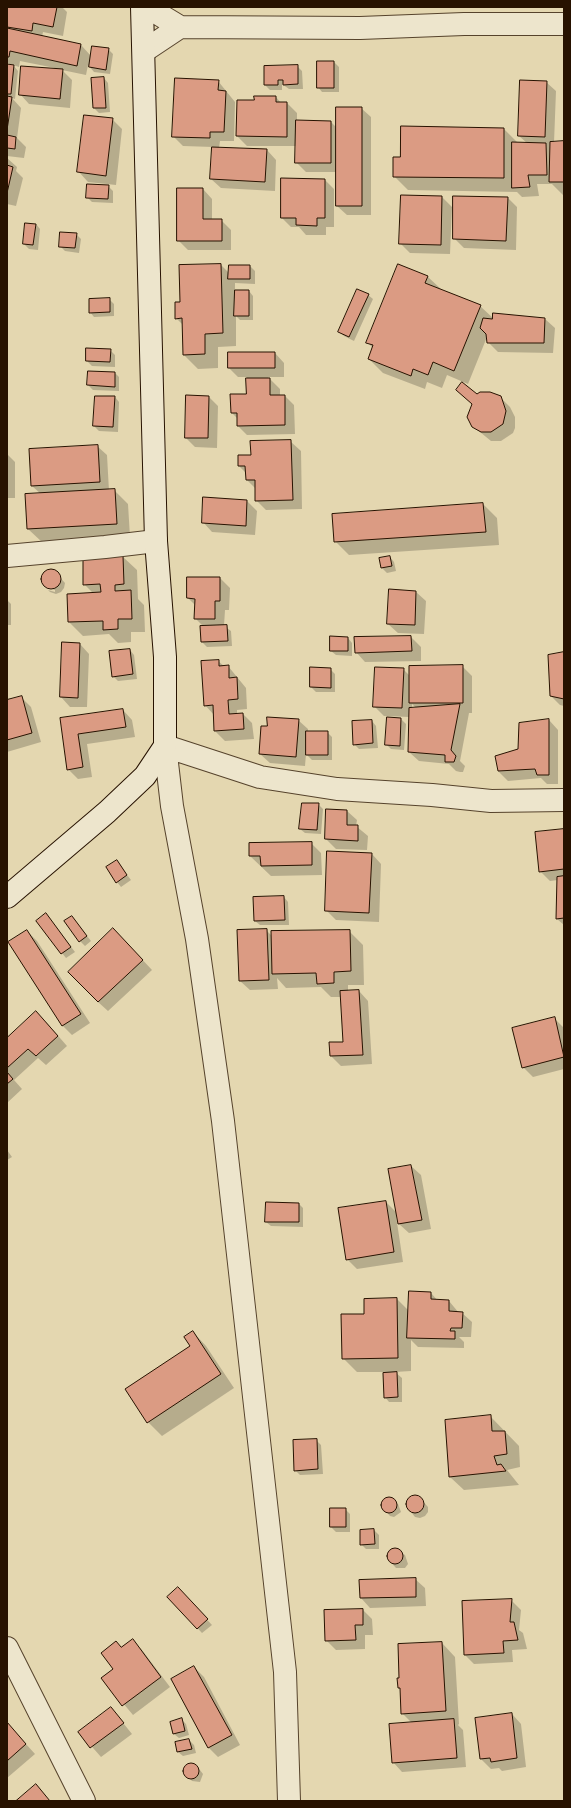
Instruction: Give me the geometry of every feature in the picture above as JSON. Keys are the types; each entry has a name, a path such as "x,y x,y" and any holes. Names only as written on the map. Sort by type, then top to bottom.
{"street":[{"path":"142,7 156,541 164,657 165,746 172,806 197,940 223,1121 285,1672 289,1801"},
{"path":"147,7 180,27 360,28 464,24 564,24"},
{"path":"144,51 180,27"},
{"path":"7,556 105,548 156,541"},
{"path":"165,746 260,777 337,789 491,801 564,800"},
{"path":"7,896 107,812 145,776 165,746"},
{"path":"7,1648 84,1801"}],"building":[{"path":"7,7 57,7 53,27 33,23 32,31 7,27"},
{"path":"7,28 81,44 77,66 10,51 9,57 7,57"},
{"path":"92,46 109,48 106,70 89,67"},
{"path":"317,61 334,61 334,88 317,88"},
{"path":"7,64 14,65 11,94 7,94"},
{"path":"298,65 298,84 283,85 283,80 278,80 278,85 264,85 264,66"},
{"path":"21,66 63,69 60,99 19,95"},
{"path":"104,77 106,108 93,108 91,78"},
{"path":"175,78 219,80 218,90 226,91 224,132 210,132 210,138 172,137"},
{"path":"520,80 547,81 545,137 518,136"},
{"path":"7,96 12,97 7,130"},
{"path":"254,96 276,96 276,102 287,102 287,137 236,136 237,100 254,100"},
{"path":"336,107 362,107 362,206 336,206"},
{"path":"84,115 113,118 106,176 77,172"},
{"path":"296,120 331,121 331,163 295,163"},
{"path":"401,126 504,128 504,178 393,177 393,157 400,157"},
{"path":"7,135 16,137 15,149 7,148"},
{"path":"564,141 564,182 549,182 550,142"},
{"path":"512,142 546,143 547,175 528,175 530,187 512,188"},
{"path":"212,147 267,149 265,182 210,179"},
{"path":"7,165 13,167 7,193"},
{"path":"281,178 325,179 325,218 317,218 317,226 296,225 296,218 281,218"},
{"path":"87,184 109,185 108,199 86,198"},
{"path":"177,188 203,188 203,219 222,219 222,241 177,241"},
{"path":"401,195 442,196 441,245 399,244"},
{"path":"453,196 508,197 506,241 453,239"},
{"path":"25,223 36,224 33,245 23,244"},
{"path":"60,232 77,233 75,248 59,247"},
{"path":"221,264 223,333 205,334 205,354 183,355 182,318 175,319 175,302 180,302 179,265"},
{"path":"398,264 428,276 425,283 481,305 454,371 433,362 428,375 413,369 411,376 368,359 373,345 366,343"},
{"path":"229,265 250,265 250,279 228,279"},
{"path":"357,289 369,294 349,337 338,332"},
{"path":"235,290 249,290 249,316 234,316"},
{"path":"110,298 110,312 89,313 89,299"},
{"path":"493,313 545,318 544,343 487,343 486,334 480,328 483,318 492,319"},
{"path":"86,348 111,349 110,362 86,361"},
{"path":"228,352 275,352 275,368 228,368"},
{"path":"88,371 115,372 115,387 87,385"},
{"path":"246,378 270,378 270,395 285,395 285,425 237,426 237,413 231,413 230,394 246,394"},
{"path":"462,382 477,394 480,392 490,392 501,396 506,411 503,424 491,432 481,432 472,427 467,417 472,404 456,390"},
{"path":"186,395 209,396 208,438 185,438"},
{"path":"95,396 115,396 113,427 93,426"},
{"path":"291,440 293,500 255,501 255,480 246,480 245,466 238,466 238,455 251,455 250,441"},
{"path":"98,445 100,482 31,486 29,449"},
{"path":"115,489 117,524 27,529 25,494"},
{"path":"203,497 247,500 246,526 202,523"},
{"path":"483,503 486,532 334,542 332,514"},
{"path":"123,556 124,584 115,585 115,591 131,590 132,619 118,619 118,629 103,630 103,621 68,622 67,594 101,592 100,584 83,585 83,557"},
{"path":"390,556 392,566 381,568 379,558"},
{"path":"51,569 58,572 61,579 58,586 51,589 44,586 41,579 44,572"},
{"path":"187,577 220,577 220,601 215,601 215,619 194,619 195,599 187,598"},
{"path":"389,589 416,591 415,625 387,624"},
{"path":"227,625 228,641 201,642 200,626"},
{"path":"330,636 348,637 348,651 330,651"},
{"path":"411,636 412,651 355,653 354,637"},
{"path":"62,642 80,643 78,698 60,697"},
{"path":"130,649 133,674 112,677 109,651"},
{"path":"564,652 564,699 550,696 548,655"},
{"path":"219,660 219,666 229,665 229,678 237,677 238,699 228,700 229,714 243,713 244,729 214,731 213,705 204,706 201,661"},
{"path":"463,665 463,703 409,703 409,666"},
{"path":"310,667 331,668 331,688 310,687"},
{"path":"375,667 404,668 402,708 373,707"},
{"path":"22,696 32,733 7,740 7,700"},
{"path":"460,704 451,750 456,756 454,762 445,762 445,755 408,752 409,708"},
{"path":"123,709 126,727 78,734 83,767 67,770 60,718"},
{"path":"267,717 299,719 296,757 259,754 261,726 267,726"},
{"path":"387,717 401,718 400,746 385,745"},
{"path":"549,719 549,775 537,775 535,769 498,771 495,756 518,749 519,723"},
{"path":"372,720 373,743 353,745 352,721"},
{"path":"306,731 328,731 328,755 306,755"},
{"path":"302,803 319,803 317,830 299,829"},
{"path":"326,809 347,810 347,825 358,825 358,841 325,839"},
{"path":"564,829 564,869 539,872 535,832"},
{"path":"312,842 312,865 261,866 260,856 249,856 249,843"},
{"path":"327,851 372,853 369,913 325,911"},
{"path":"117,860 127,875 116,883 106,867"},
{"path":"564,876 564,918 556,919 557,877"},
{"path":"284,896 285,920 254,921 253,897"},
{"path":"46,913 71,947 61,954 36,921"},
{"path":"72,916 87,936 79,942 64,921"},
{"path":"113,928 143,960 98,1002 68,972"},
{"path":"267,929 269,980 239,981 237,930"},
{"path":"27,930 81,1014 62,1026 8,942"},
{"path":"350,930 351,971 334,972 334,983 317,984 316,973 272,974 271,931"},
{"path":"359,990 363,1055 330,1056 329,1042 343,1042 340,991"},
{"path":"36,1011 58,1036 36,1056 28,1049 7,1068 7,1038"},
{"path":"555,1017 564,1057 522,1068 512,1028"},
{"path":"7,1072 13,1079 7,1084"},
{"path":"411,1165 422,1220 398,1224 388,1169"},
{"path":"386,1201 394,1252 346,1260 338,1208"},
{"path":"266,1202 299,1203 299,1222 265,1222"},
{"path":"409,1291 431,1292 431,1299 449,1300 449,1311 463,1312 462,1328 451,1328 450,1331 455,1331 455,1339 407,1338"},
{"path":"397,1298 398,1358 342,1359 341,1314 364,1314 364,1299"},
{"path":"193,1331 221,1374 147,1423 125,1389 190,1346 184,1337"},
{"path":"397,1372 398,1397 384,1398 383,1373"},
{"path":"491,1415 492,1431 505,1431 507,1454 494,1456 497,1465 501,1464 506,1471 449,1477 445,1420"},
{"path":"317,1439 318,1469 294,1471 293,1440"},
{"path":"415,1495 421,1498 424,1504 421,1510 415,1513 409,1510 406,1504 409,1498"},
{"path":"389,1497 396,1502 397,1505 392,1512 389,1513 382,1508 381,1505 386,1498"},
{"path":"330,1508 346,1508 346,1527 330,1527"},
{"path":"374,1529 375,1544 360,1545 360,1530"},
{"path":"392,1548 398,1548 403,1553 401,1562 398,1564 392,1564 387,1559 387,1553"},
{"path":"416,1578 416,1597 360,1598 359,1580"},
{"path":"178,1587 208,1619 197,1629 167,1597"},
{"path":"512,1599 510,1622 514,1622 518,1640 503,1641 504,1653 464,1655 462,1601"},
{"path":"363,1609 363,1625 355,1625 356,1640 325,1641 324,1610"},
{"path":"133,1639 161,1677 122,1706 101,1678 113,1669 101,1653 116,1641 121,1647"},
{"path":"442,1642 446,1711 401,1714 400,1688 398,1688 397,1678 399,1678 398,1644"},
{"path":"194,1666 232,1735 208,1748 171,1679"},
{"path":"111,1707 124,1723 90,1748 78,1732"},
{"path":"512,1713 517,1758 491,1762 490,1758 480,1759 475,1718"},
{"path":"182,1718 185,1731 173,1734 170,1722"},
{"path":"454,1719 457,1758 392,1763 389,1724"},
{"path":"7,1722 26,1744 7,1761"},
{"path":"189,1739 192,1749 177,1752 175,1742"},
{"path":"191,1763 198,1768 199,1771 194,1778 191,1779 184,1774 183,1771 188,1764"},
{"path":"36,1784 50,1801 16,1801"}]}
